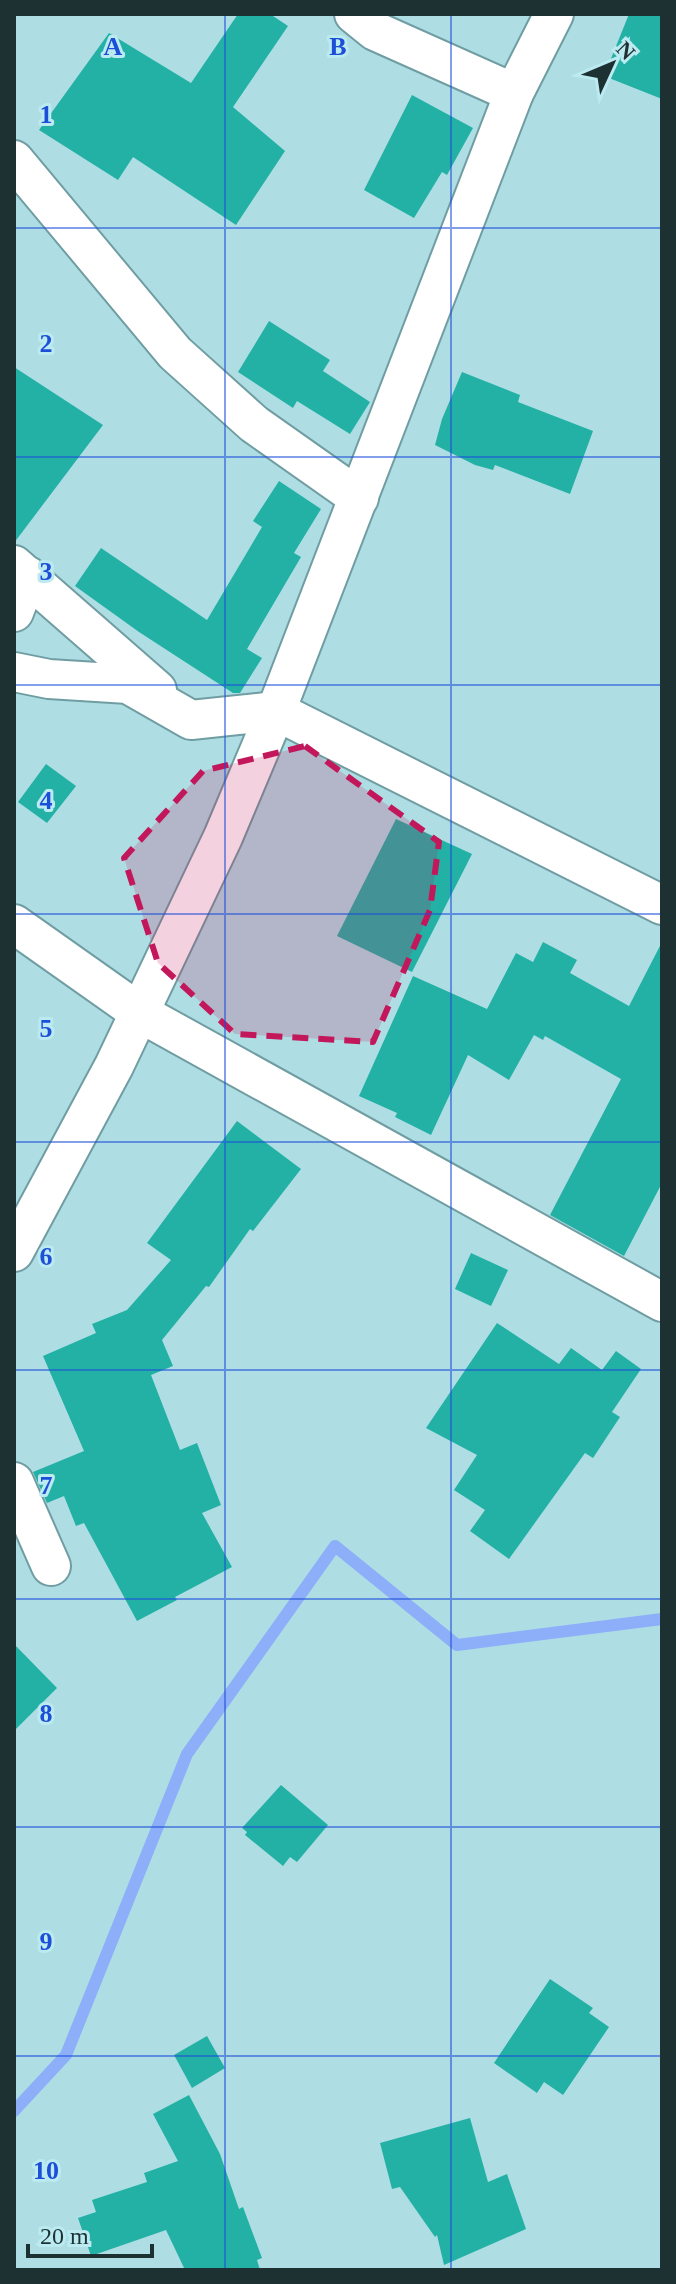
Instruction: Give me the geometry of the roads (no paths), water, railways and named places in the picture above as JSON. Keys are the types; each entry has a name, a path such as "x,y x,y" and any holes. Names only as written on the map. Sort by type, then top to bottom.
{"street":[{"path":"354,14 375,31 514,93"},
{"path":"14,1252 114,1066 223,837 276,711 514,93 554,14"},
{"path":"14,160 175,353 254,424 359,498"},
{"path":"21,571 191,720"},
{"path":"14,612 21,571"},
{"path":"14,672 49,679 128,684 191,720 276,711 662,905"},
{"path":"14,924 140,1013 662,1302"},
{"path":"14,1482 51,1566"}],"waterway":[{"path":"14,2111 66,2055 187,1754 335,1546 457,1645 662,1619"}]}
